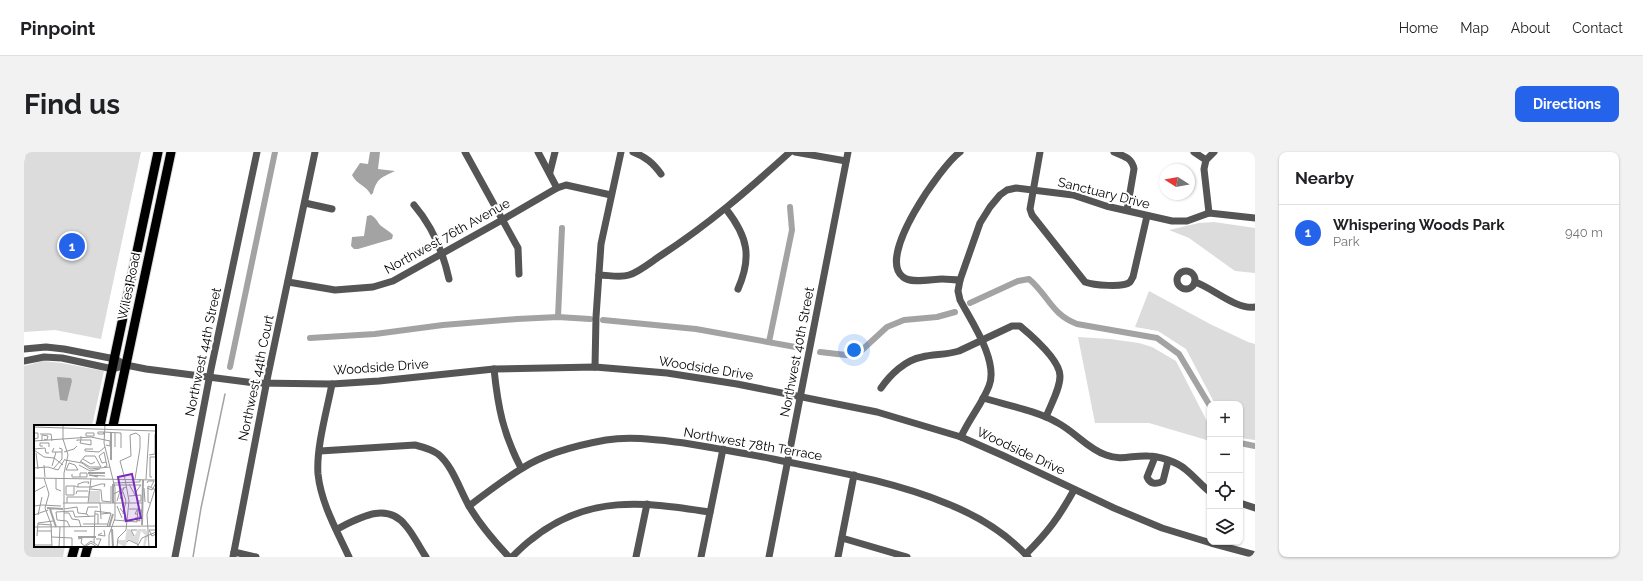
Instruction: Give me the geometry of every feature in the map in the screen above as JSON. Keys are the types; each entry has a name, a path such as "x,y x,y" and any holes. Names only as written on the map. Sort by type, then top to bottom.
{"main road":[{"name":"Wiles Road","path":"100,425 158,152"},
{"name":"Wiles Road","path":"113,425 170,152"},
{"path":"143,222 155,224"},
{"path":"72,557 75,547"},
{"path":"85,557 88,547"}],"street":[{"name":"Northwest 44th Street","path":"175,557 209,378 257,152"},
{"name":"Northwest 44th Court","path":"233,555 266,383 315,152"},
{"path":"465,152 518,248 519,274"},
{"path":"538,152 558,188"},
{"path":"550,172 555,152"},
{"path":"595,367 601,244 621,152"},
{"path":"633,152 654,163 660,174"},
{"path":"599,275 630,275 675,246 726,209 790,152"},
{"path":"794,152 846,161"},
{"name":"Northwest 40th Street","path":"769,557 848,152"},
{"path":"1040,152 1030,209 1032,215 1085,282 1092,284 1123,285 1130,282 1133,277 1147,216"},
{"path":"1114,152 1129,158 1133,163 1134,169 1127,210"},
{"path":"1194,152 1206,160"},
{"path":"1209,213 1204,169 1206,160 1214,152"},
{"path":"957,153 931,185 901,238 896,264 898,271 903,277 909,280 960,280"},
{"name":"Northwest 76th Avenue","path":"288,282 335,290 373,287 393,281 558,188 566,185 611,195"},
{"name":"Sanctuary Drive","path":"961,437 968,421 990,384 992,374 986,350 960,300 958,291 960,280 980,223 1000,195 1007,190 1016,188 1073,195 1106,206 1172,221 1187,220 1209,213 1255,218"},
{"path":"305,203 332,209"},
{"path":"414,205 423,215 440,244 449,279"},
{"path":"726,209 736,221 741,231 746,249 746,268 738,289"},
{"path":"1195,282 1235,303 1245,307 1255,307"},
{"path":"881,388 889,376 910,361 920,357 949,354 982,341 1012,326 1020,326 1055,360 1059,367 1059,384 1046,417"},
{"name":"Woodside Drive","path":"24,349 29,347 54,348 115,359 126,365 209,378 266,383 332,384 379,381 494,369 595,367 667,373 737,384 877,412 961,437 1016,461 1074,490 1162,528 1255,555"},
{"path":"24,361 44,357 62,358 113,369"},
{"name":"Woodside Drive","path":"113,369 126,365"},
{"path":"494,369 497,402 503,427 511,449 521,468"},
{"path":"332,384 320,451 318,473 320,488 349,557"},
{"path":"983,398 1058,422 1104,455 1125,459 1138,456 1155,457 1168,461 1184,468 1207,489"},
{"name":"Northwest 78th Terrace","path":"469,506 521,468 550,455 578,446 607,440 639,438 723,449 854,475 914,492 948,504 977,517 1003,533 1027,556"},
{"path":"320,451 415,445 427,448 438,454 447,463 469,506 481,524 510,557 532,538 555,523 581,512 603,506 626,503 647,504 710,512"},
{"path":"701,557 723,449"},
{"path":"1155,457 1147,476 1149,481 1154,483 1159,484 1163,482 1168,461"},
{"path":"838,557 854,475"},
{"path":"1027,556 1058,518 1074,490"},
{"path":"636,557 647,504"},
{"path":"1243,504 1255,508"},
{"path":"337,529 362,517 378,512 390,513 399,518 406,526 426,557"},
{"path":"842,538 904,557"},
{"path":"233,555 256,557"}],"shaded area":[{"path":"26,152 141,152 101,339 55,330 24,332 24,162"},
{"path":"370,152 380,152 378,169 395,171 378,181 371,195 367,189 356,181 352,175 360,163 368,164"},
{"path":"371,215 380,225 393,235 392,239 354,249 351,246 352,237 364,236 367,216"},
{"path":"1214,222 1255,228 1255,273 1235,271 1189,238 1169,230 1199,223"},
{"path":"1149,291 1210,324 1255,344 1255,440 1243,438 1243,401 1213,401 1186,349 1158,331 1135,327"},
{"path":"1078,337 1139,343 1152,347 1176,361 1207,421 1207,440 1149,423 1095,423"},
{"path":"43,361 104,371 92,425 34,425 34,547 65,547 63,557 24,557 24,366"},
{"path":"57,377 71,378 72,381 67,401 60,400"}],"waterway":[{"path":"230,367 275,152"},
{"path":"769,342 792,230 790,207"},
{"path":"558,317 562,228"},
{"path":"970,303 1018,281 1029,279 1036,285 1056,310 1068,320 1077,324 1157,338 1179,354 1207,401"},
{"path":"820,352 846,355 855,354 862,350 887,327 904,320 937,317 955,312"},
{"path":"310,338 375,334 443,325 517,319 558,317 590,319"},
{"path":"603,320 696,329 801,348"},
{"path":"193,557 201,508 225,394"},
{"path":"1243,444 1255,446"}],"place":[{"name":"Whispering Woods Park","path":"72,246"}]}
